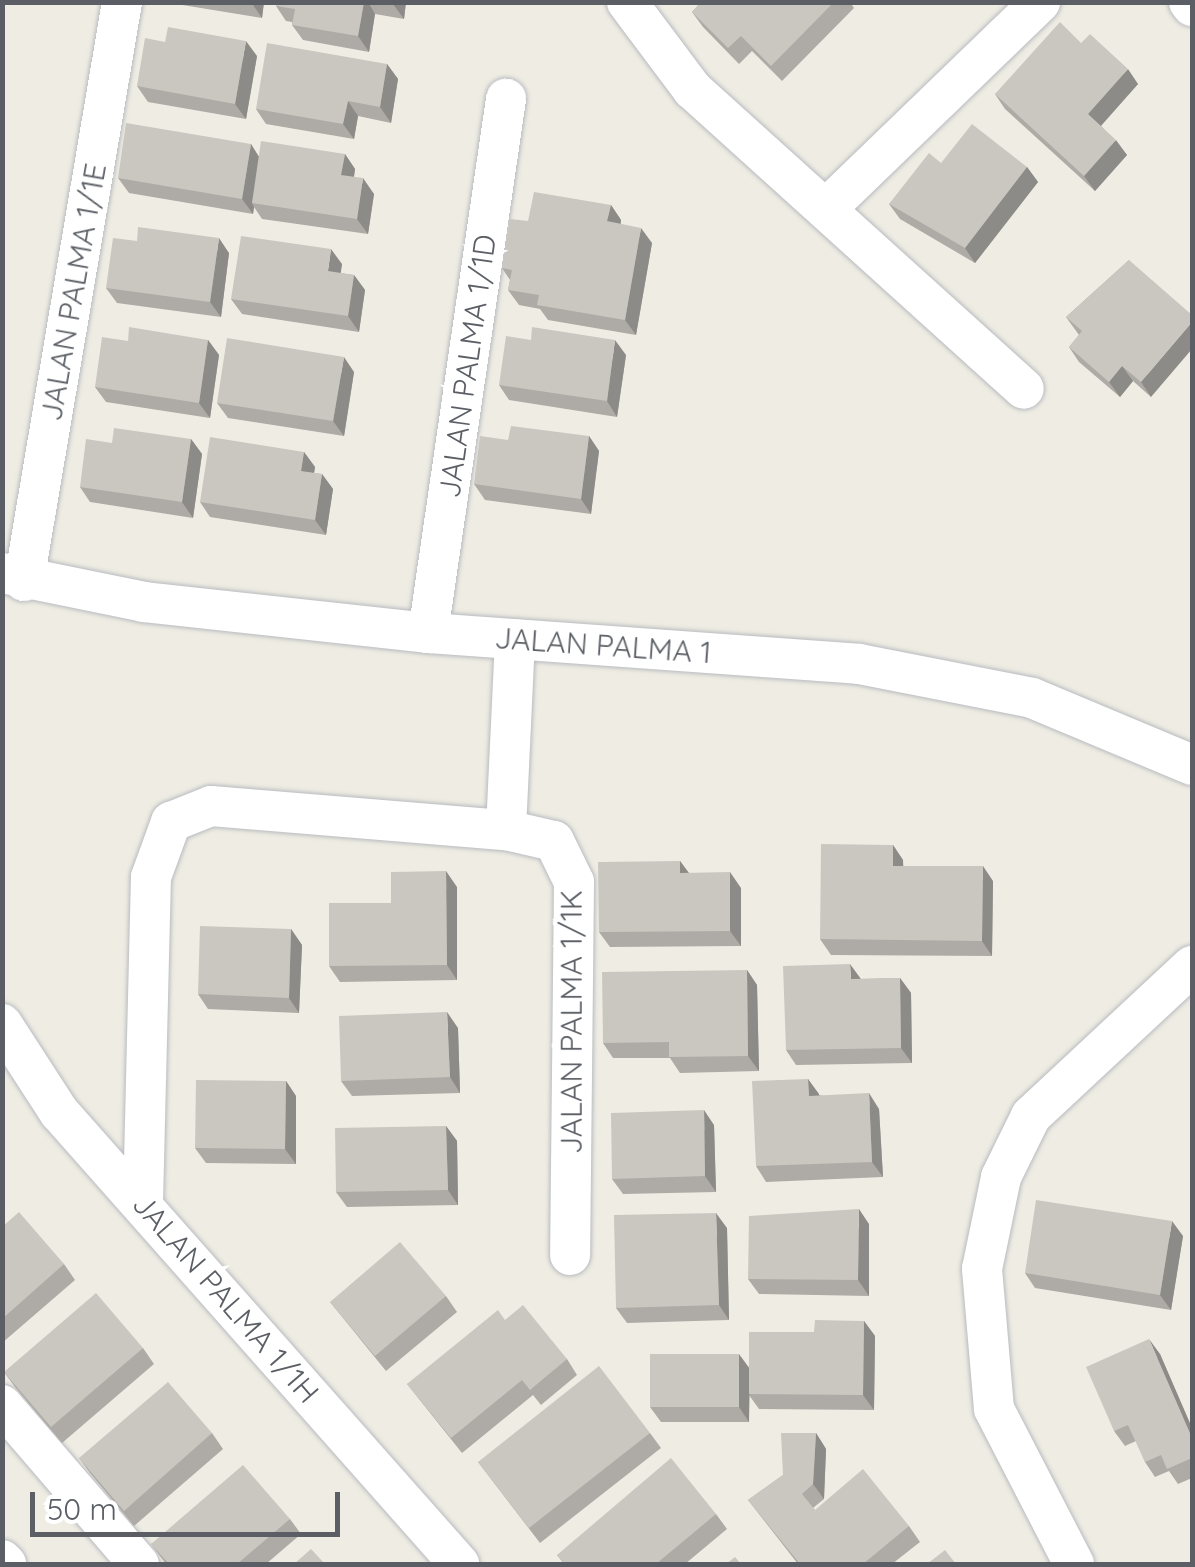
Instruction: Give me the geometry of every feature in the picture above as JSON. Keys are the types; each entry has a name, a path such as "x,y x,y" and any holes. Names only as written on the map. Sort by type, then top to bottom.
{"street":[{"name":"JALAN PALMA 1/1E","path":"13,577 122,2"},
{"path":"627,2 692,88 828,207 1024,389"},
{"path":"828,207 1040,2"},
{"name":"JALAN PALMA 1/1D","path":"428,633 506,99"},
{"name":"JALAN PALMA 1","path":"13,577 428,633 859,664 1032,698 1192,765"},
{"path":"506,830 515,639"},
{"name":"JALAN PALMA 1/1K","path":"143,1203 151,877 172,822 211,806 506,830 554,842 574,882 570,1255"},
{"path":"1074,1564 994,1409 982,1269 997,1196 1030,1116 1192,966"},
{"name":"JALAN PALMA 1/1H","path":"2,1024 60,1112 459,1564"},
{"path":"2,1405 138,1564"}],"building":[{"path":"276,2 364,2 358,36 292,25 295,9 276,6"},
{"path":"701,2 834,2 771,66 741,36 728,48 692,12"},
{"path":"1060,22 1081,43 1090,34 1128,69 1088,114 1116,140 1084,176 995,94"},
{"path":"168,27 246,41 235,104 137,86 145,38 165,42"},
{"path":"267,43 387,64 380,107 348,101 343,124 256,109"},
{"path":"126,123 251,144 242,199 118,178"},
{"path":"972,124 1027,167 965,248 889,204 929,153 941,163"},
{"path":"261,141 345,154 341,175 363,178 357,219 252,203"},
{"path":"534,192 611,205 607,221 641,228 625,320 537,305 539,295 508,290 512,270 502,268 510,219 528,221"},
{"path":"138,227 219,238 210,302 106,288 113,238 137,241"},
{"path":"241,236 331,249 328,271 354,275 348,316 231,299"},
{"path":"1129,260 1192,315 1192,322 1141,382 1122,366 1109,382 1069,347 1082,331 1066,317"},
{"path":"129,327 208,340 199,403 95,387 102,337 128,341"},
{"path":"532,327 615,340 607,401 499,385 506,336 531,340"},
{"path":"227,338 344,357 333,421 217,403"},
{"path":"511,426 589,436 581,499 474,484 480,436 508,440"},
{"path":"114,428 191,439 182,502 80,487 86,439 112,443"},
{"path":"210,437 304,452 301,471 322,474 315,520 200,502"},
{"path":"821,844 893,845 893,866 983,866 982,941 820,939"},
{"path":"680,861 680,873 730,872 730,931 599,932 598,862"},
{"path":"446,871 447,965 329,966 329,903 391,903 391,872"},
{"path":"200,926 291,929 289,998 198,994"},
{"path":"850,964 851,979 900,978 901,1048 786,1050 783,966"},
{"path":"747,970 748,1056 669,1057 669,1042 603,1043 602,972"},
{"path":"447,1012 450,1077 341,1081 339,1016"},
{"path":"808,1079 809,1096 869,1093 872,1162 756,1166 752,1081"},
{"path":"196,1080 286,1081 285,1149 195,1148"},
{"path":"704,1110 705,1176 612,1179 611,1113"},
{"path":"446,1126 448,1190 336,1192 335,1128"},
{"path":"1036,1200 1172,1221 1160,1295 1025,1273"},
{"path":"859,1209 858,1280 748,1279 749,1216"},
{"path":"19,1212 64,1264 2,1319 2,1227"},
{"path":"716,1213 719,1305 616,1308 614,1215"},
{"path":"400,1242 446,1296 375,1356 330,1302"},
{"path":"96,1293 143,1348 51,1427 4,1372"},
{"path":"523,1305 567,1359 530,1390 522,1380 451,1438 407,1384 498,1310 505,1320"},
{"path":"815,1320 864,1321 863,1395 749,1394 749,1332 814,1332"},
{"path":"1149,1339 1192,1438 1192,1458 1167,1469 1161,1455 1145,1462 1128,1425 1114,1431 1086,1367"},
{"path":"650,1354 739,1354 739,1407 650,1407"},
{"path":"599,1366 650,1433 529,1528 478,1462"},
{"path":"168,1382 212,1433 124,1511 79,1458"},
{"path":"781,1433 816,1433 813,1484 802,1494 815,1510 863,1469 909,1526 863,1564 800,1564 748,1500 783,1475"},
{"path":"671,1458 716,1514 656,1564 565,1564 557,1555"},
{"path":"243,1465 290,1519 237,1564 169,1564 151,1544"},
{"path":"311,1549 325,1564 294,1564"},
{"path":"945,1550 956,1564 927,1564"}]}
